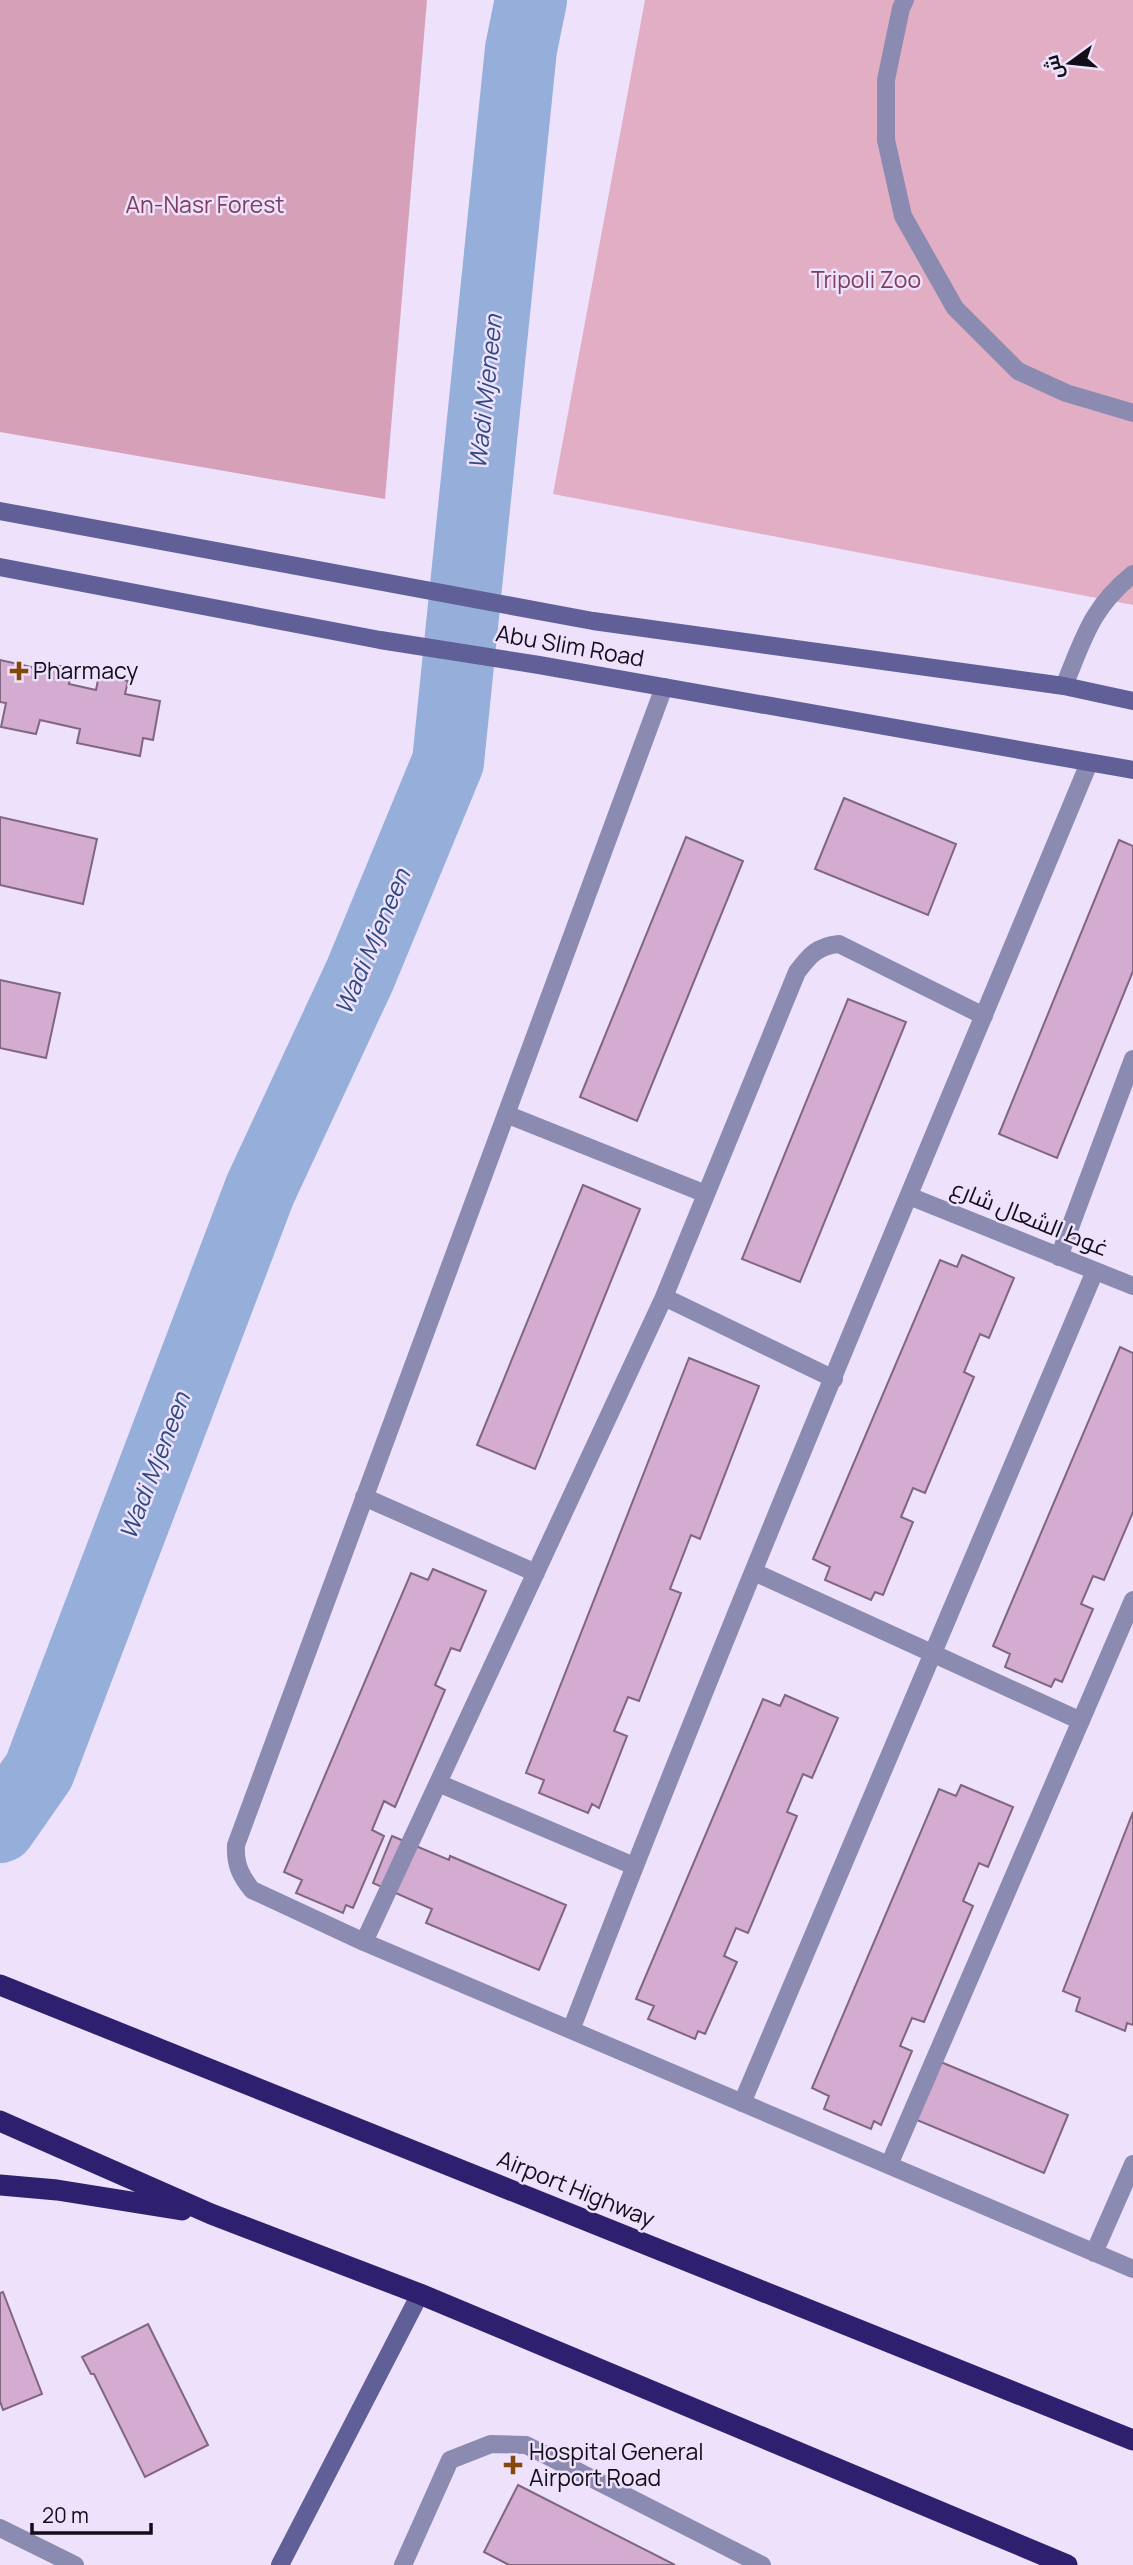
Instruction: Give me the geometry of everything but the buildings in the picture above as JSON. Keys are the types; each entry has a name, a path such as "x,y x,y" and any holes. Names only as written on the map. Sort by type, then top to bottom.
{"highway":[{"name":"Airport Highway","path":"0,1985 1133,2440"},
{"path":"0,2121 211,2214 419,2294 1067,2565"},
{"path":"0,2185 57,2189 211,2214"}],"main road":[{"name":"Abu Slim Road","path":"0,511 593,621 1064,686 1133,701"},
{"name":"Abu Slim Road","path":"0,567 380,640 539,665 1133,770"},
{"path":"280,2565 419,2294"}],"street":[{"path":"905,0 886,80 886,140 903,216 955,308 1018,371 1066,393 1133,413"},
{"path":"1064,686 1096,612 1113,590 1133,574"},
{"path":"664,687 236,1845 235,1861 252,1889 364,1942 1133,2269"},
{"path":"571,2031 634,1867 754,1572 1089,763"},
{"path":"364,1942 664,1297 797,972 810,954 825,945 839,944 984,1016"},
{"path":"1059,1257 1133,1059"},
{"path":"506,1114 706,1194"},
{"name":"غوط الشعال شارع","path":"909,1196 1133,1286"},
{"path":"742,2103 1096,1271"},
{"path":"664,1297 834,1379"},
{"path":"364,1497 536,1573"},
{"path":"754,1572 1081,1721"},
{"path":"888,2165 1133,1600"},
{"path":"438,1783 634,1867"},
{"path":"1094,2253 1133,2164"},
{"path":"402,2565 450,2460 491,2444 526,2445 762,2565"},
{"path":"0,2528 75,2565"}],"green space":[{"name":"An-Nasr Forest","path":"0,0 427,0 385,499 0,432"},
{"name":"Tripoli Zoo","path":"645,0 1133,0 1133,605 553,494"}],"waterway":[{"name":"Wadi Mjeneen","path":"0,1827 39,1771 260,1190 360,975 448,762 521,49 531,0"}],"place":[{"name":"Pharmacy","path":"19,671"},
{"name":"Hospital General Airport Road","path":"513,2465"}]}
